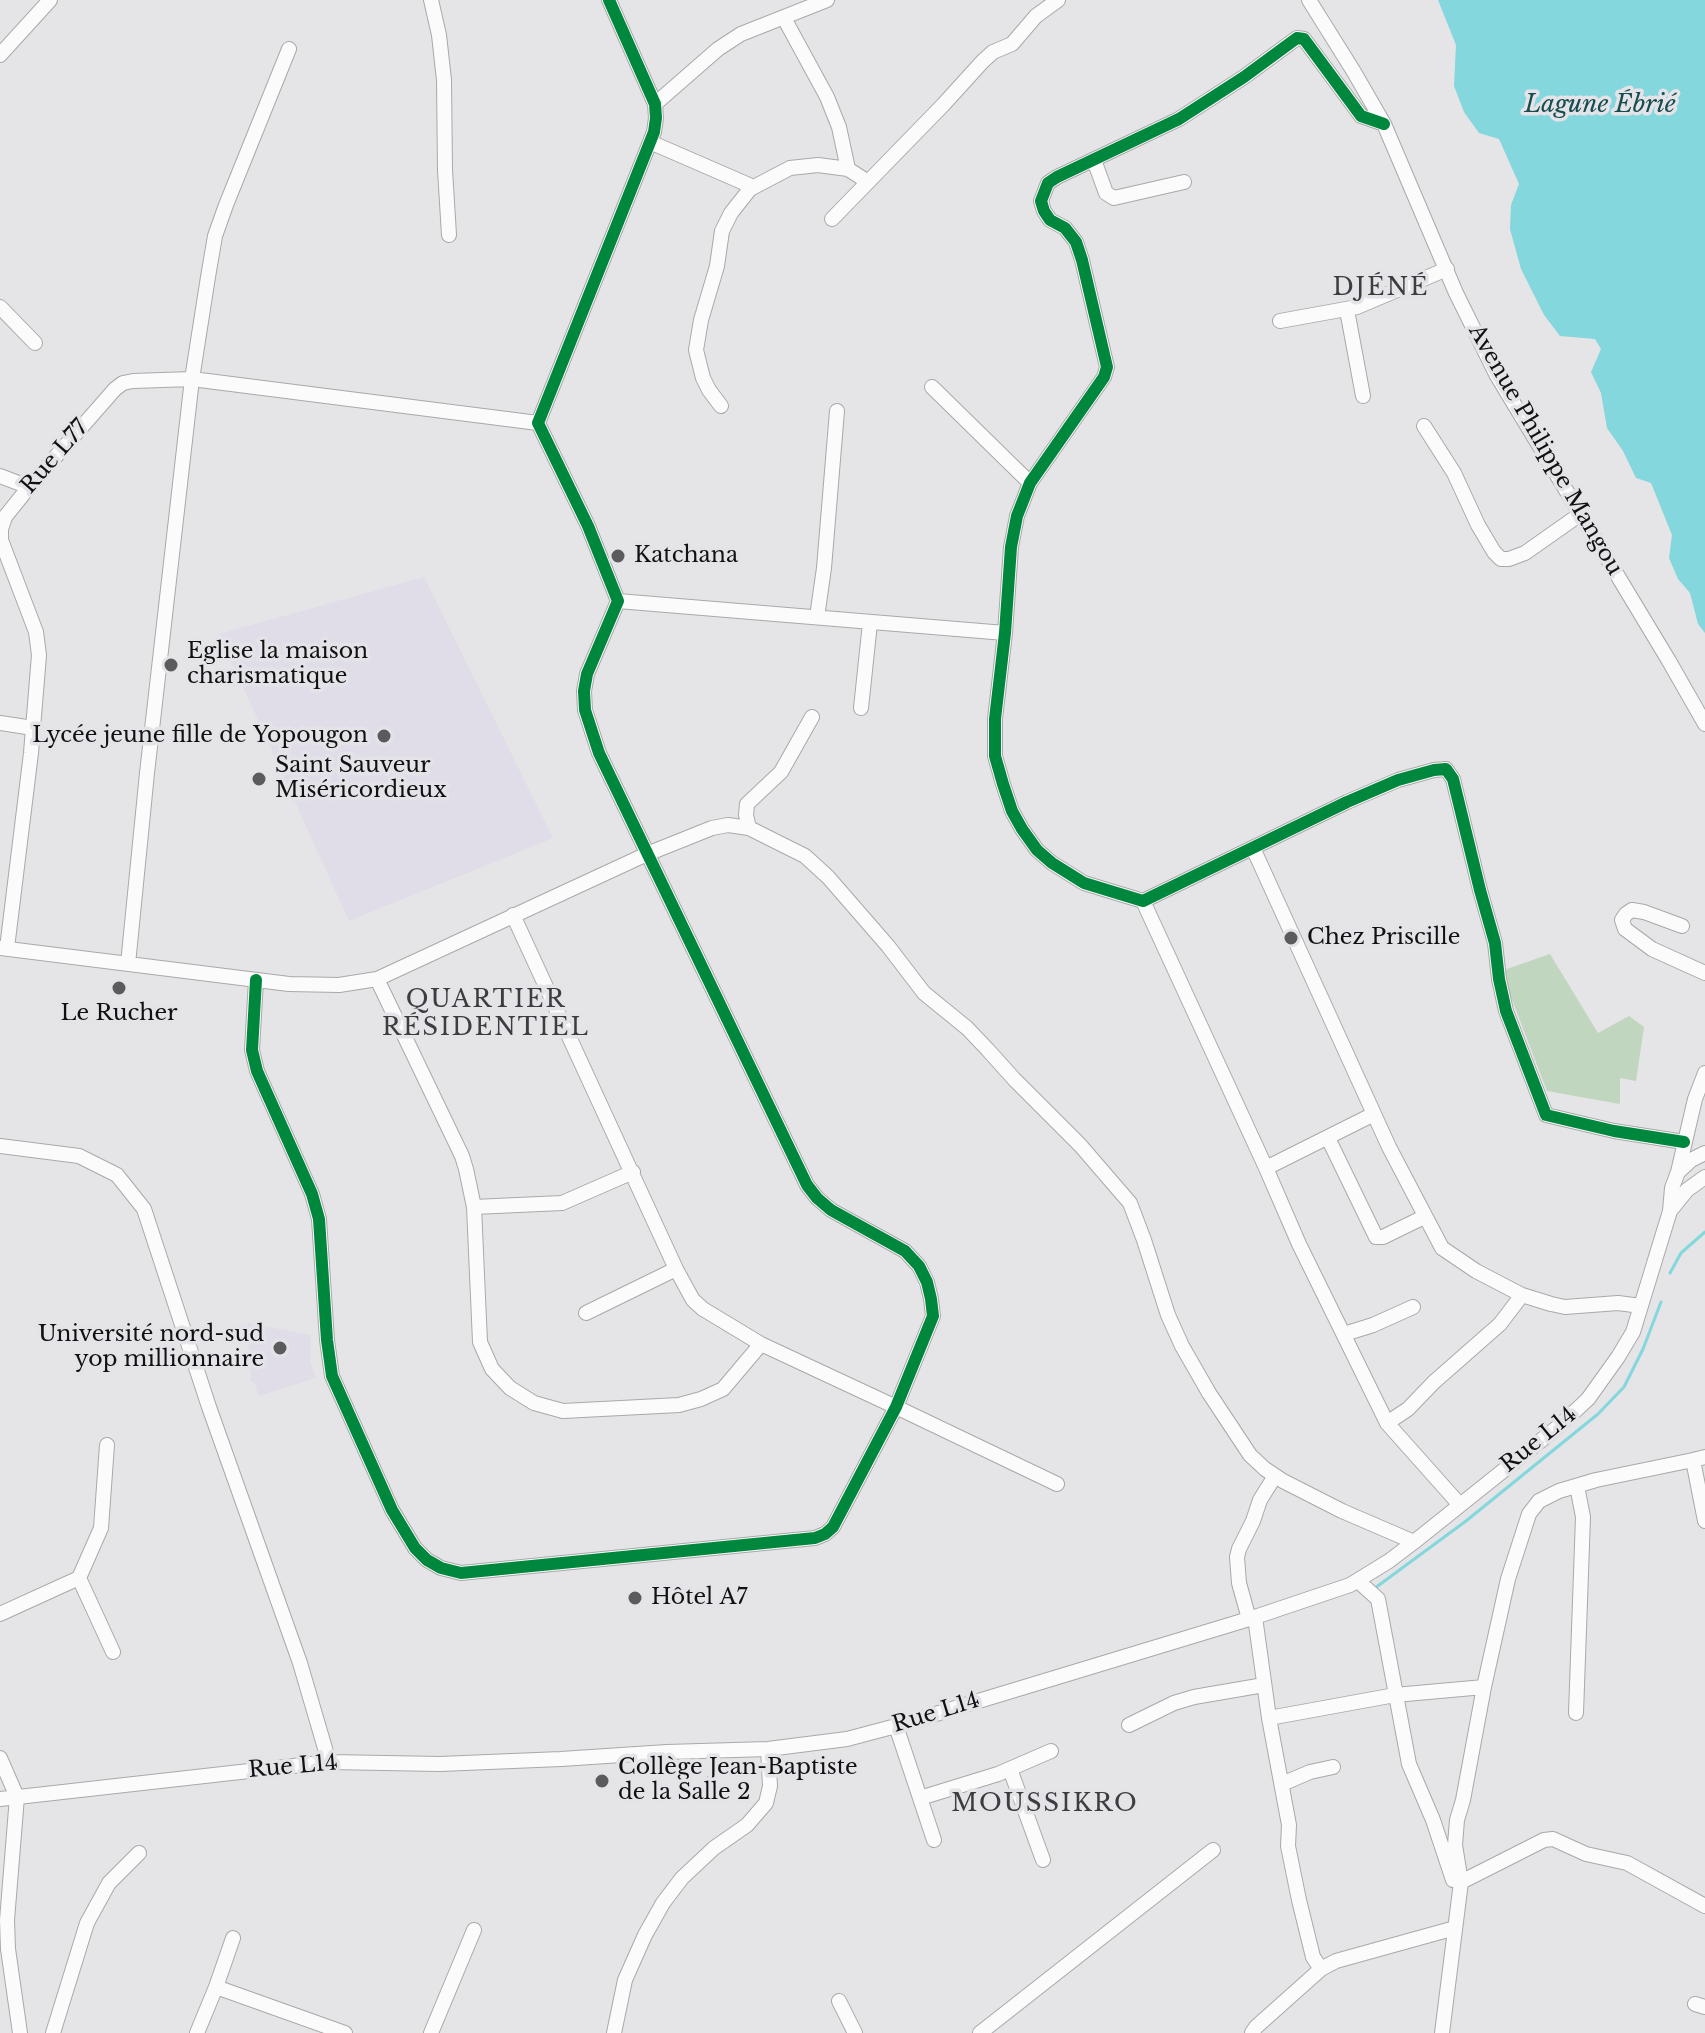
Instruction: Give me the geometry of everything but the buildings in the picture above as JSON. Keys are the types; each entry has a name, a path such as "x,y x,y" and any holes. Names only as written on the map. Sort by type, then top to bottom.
{"street":[{"path":"0,55 50,0"},
{"path":"431,0 444,80 449,235"},
{"path":"256,980 252,1050 257,1071 312,1194 319,1219 332,1376 392,1510 415,1548 427,1560 441,1568 461,1573 815,1538 833,1527 896,1407 933,1316 927,1282 919,1266 905,1251 831,1210 807,1185 599,753 585,710 584,691 587,674 618,601 588,526 538,423 654,132 655,104 609,0"},
{"path":"655,104 718,49 741,34 827,0"},
{"path":"832,219 983,61 993,52 1012,44 1036,16 1058,0"},
{"name":"Avenue Philippe Mangou","path":"1309,0 1384,124 1456,293 1496,374 1705,724"},
{"path":"784,18 827,97 839,127 848,169"},
{"path":"1384,124 1361,116 1302,37 1179,119 1048,183 1041,201 1044,211 1050,220 1065,228 1076,242 1107,367 1104,377 1030,483 1017,516 1011,547 995,719 995,756 1012,811 1037,850 1084,883 1143,901 1379,788 1425,772 1446,769 1453,779 1495,943 1506,1011 1546,1115 1614,1131 1684,1142"},
{"path":"128,964 192,379 215,236 289,49"},
{"path":"650,142 749,185 750,189"},
{"path":"1094,160 1106,193 1114,198 1184,182"},
{"path":"721,406 709,390 696,350 701,320 715,275 722,231 731,213 750,189 790,168 818,165 848,169 868,182"},
{"path":"1280,321 1347,310 1447,269"},
{"path":"0,307 35,343"},
{"path":"1347,310 1363,396"},
{"name":"Rue L77","path":"4,948 33,728 39,643 1,540 1,529 5,517 29,487 115,389 133,381 192,379 538,423"},
{"path":"932,387 1030,483"},
{"path":"817,617 837,411"},
{"path":"1424,426 1444,455 1478,525 1501,559 1525,553 1579,515"},
{"path":"0,476 29,487"},
{"path":"618,601 1005,633"},
{"path":"861,708 870,623"},
{"path":"749,828 747,804 781,772 812,717"},
{"path":"0,723 33,728"},
{"path":"4,948 289,984 339,985 377,979 647,854 712,828 728,825 749,828 805,856 828,877 924,993 967,1028 1080,1145 1130,1203 1168,1315 1182,1346 1250,1455 1275,1476 1342,1511 1414,1542"},
{"path":"1253,848 1374,1114 1442,1248 1476,1271 1522,1295 1565,1307 1618,1303 1641,1306"},
{"path":"1143,901 1299,1244 1387,1423 1460,1505"},
{"path":"1682,926 1632,910 1622,920 1625,929 1652,949 1705,973"},
{"path":"513,915 693,1300 761,1344 1057,1484"},
{"path":"377,979 462,1156 474,1207 480,1342 492,1369 510,1388 534,1403 563,1411 679,1405 723,1389 761,1344"},
{"name":"Rue L14","path":"0,1799 329,1762 440,1764 768,1749 847,1739 1252,1618 1350,1585 1414,1542 1559,1426 1588,1399 1628,1341 1641,1306 1670,1211 1672,1188 1695,1099 1705,1073"},
{"path":"1266,1168 1374,1114"},
{"path":"1328,1138 1376,1237 1383,1237 1424,1217"},
{"path":"0,1146 79,1156 117,1175 144,1209 209,1407 300,1663 329,1762"},
{"path":"1678,1172 1705,1153"},
{"path":"474,1207 562,1203 633,1172"},
{"name":"Rue L14","path":"1670,1211 1687,1190 1705,1177"},
{"path":"586,1313 676,1269"},
{"path":"1387,1423 1408,1409 1500,1324 1522,1295"},
{"path":"1344,1334 1413,1307"},
{"path":"0,1614 79,1578 101,1528 107,1445"},
{"path":"1442,2033 1460,1890 1455,1845 1457,1820 1508,1579 1529,1514 1539,1501 1559,1491 1699,1458 1705,1521"},
{"path":"1275,1476 1260,1500 1239,1549 1239,1583 1252,1618 1289,1825 1288,1846 1299,1900 1313,1957 1321,1969"},
{"path":"1576,1713 1583,1517 1577,1486"},
{"path":"79,1578 113,1652"},
{"path":"1358,1581 1378,1599 1409,1764 1460,1890"},
{"path":"1129,1725 1174,1703 1194,1697 1264,1685"},
{"path":"1269,1718 1395,1695 1484,1687"},
{"path":"896,1726 934,1840"},
{"path":"614,2033 625,1980 663,1903 682,1878 714,1848 747,1825 766,1803 770,1786 768,1749"},
{"path":"920,1798 1010,1769 1051,1751"},
{"path":"0,1758 17,1797 7,1920 20,2033"},
{"path":"1282,1784 1310,1772 1333,1767"},
{"path":"1010,1769 1043,1860"},
{"path":"1460,1890 1544,1840 1553,1839 1586,1854 1627,1863 1705,1906"},
{"path":"980,2033 1213,1850"},
{"path":"53,2033 87,1923 109,1883 139,1853"},
{"path":"1252,2033 1321,1969 1336,1961 1455,1928"},
{"path":"431,2033 474,1930"},
{"path":"197,2033 233,1938"},
{"path":"216,1987 345,2033"},
{"path":"839,2001 855,2033"}],"shaded area":[{"name":"Lycée jeune fille de Yopougon","path":"424,577 553,838 349,921 219,634"},
{"name":"Université nord-sud yop millionnaire","path":"247,1323 311,1335 310,1361 316,1378 259,1396 254,1382 251,1382"}],"green space":[{"path":"1550,954 1598,1033 1629,1016 1644,1027 1636,1081 1620,1078 1620,1104 1547,1091 1501,971"}],"water":[{"name":"Lagune Ébrié","path":"1438,0 1705,0 1705,633 1698,624 1690,593 1678,579 1669,558 1672,535 1651,483 1636,478 1607,428 1601,393 1591,372 1601,349 1595,339 1560,336 1544,315 1521,269 1510,229 1511,205 1519,184 1499,139 1479,133 1464,112 1454,86 1456,45"}],"waterway":[{"path":"1670,1273 1681,1253 1705,1232"},
{"path":"1375,1588 1466,1521 1598,1414 1624,1387 1661,1302"}],"cycle path":[{"path":"256,980 252,1050 257,1071 312,1194 319,1219 332,1376 392,1510 415,1548 427,1560 441,1568 461,1573 815,1538 833,1527 896,1407 933,1316 927,1282 919,1266 905,1251 831,1210 807,1185 599,753 585,710 584,691 587,674 618,601 588,526 538,423 654,132 655,104 609,0"},
{"path":"1384,124 1361,116 1304,39 1297,38 1179,119 1048,183 1041,201 1044,211 1050,220 1065,228 1076,242 1107,367 1104,377 1030,483 1017,516 1011,547 995,719 995,756 1003,784 1022,829 1037,850 1052,863 1084,883 1143,901 1347,802 1398,780 1446,769 1453,779 1495,943 1506,1011 1546,1115 1614,1131 1684,1142"}],"place":[{"name":"Katchana","path":"618,556"},
{"name":"Eglise la maison charismatique","path":"171,665"},
{"name":"Lycée jeune fille de Yopougon","path":"384,736"},
{"name":"Saint Sauveur Miséricordieux","path":"259,779"},
{"name":"Chez Priscille","path":"1291,938"},
{"name":"Le Rucher","path":"119,988"},
{"name":"Université nord-sud yop millionnaire","path":"280,1348"},
{"name":"Hôtel A7","path":"635,1598"},
{"name":"Collège Jean-Baptiste de la Salle 2","path":"602,1781"}],"district":[{"name":"DJÉNÉ","path":"1381,288"},
{"name":"QUARTIER RÉSIDENTIEL","path":"486,1014"},
{"name":"MOUSSIKRO","path":"1045,1804"}]}
